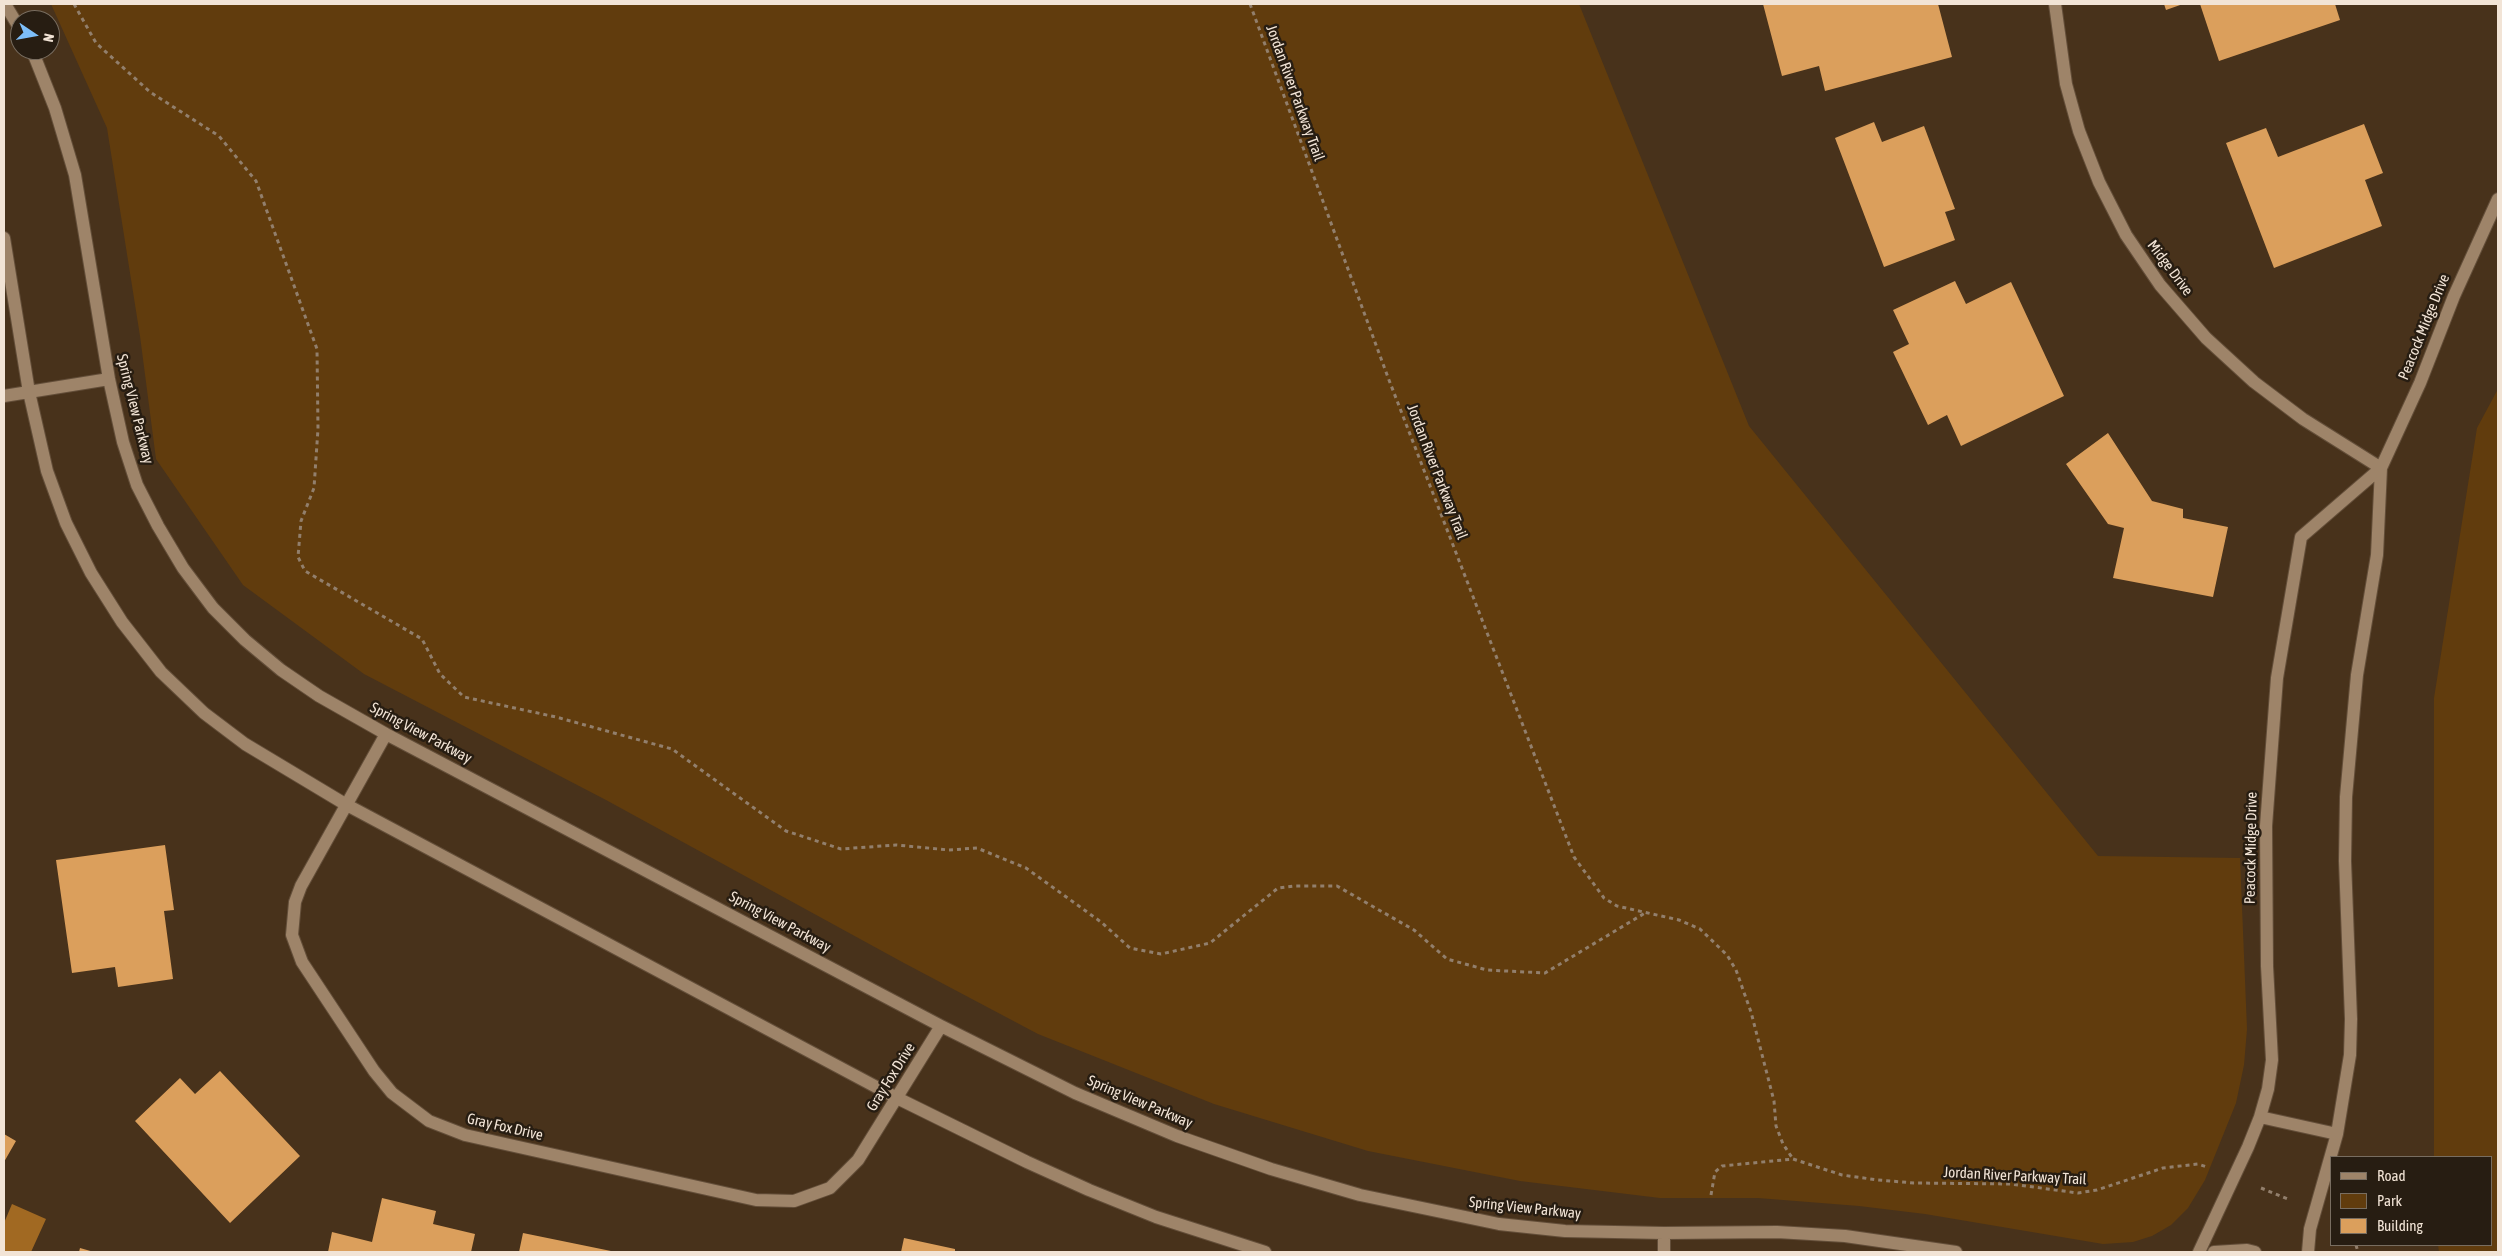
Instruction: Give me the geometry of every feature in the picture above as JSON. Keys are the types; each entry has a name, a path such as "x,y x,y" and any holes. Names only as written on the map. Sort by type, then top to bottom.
{"street":[{"name":"Midge Drive","path":"2055,4 2066,84 2079,131 2099,182 2122,226 2160,285 2206,338 2254,382 2303,419 2381,468"},
{"name":"Spring View Parkway","path":"36,60 55,108 75,174 109,379 123,442 137,485 158,526 183,568 213,608 245,640 281,670 319,696 386,734 941,1026 1075,1093 1177,1136 1271,1169 1360,1195 1498,1224 1565,1231 1664,1233 1777,1232 1845,1236 1956,1252"},
{"name":"Peacock Midge Drive","path":"2331,1156 2346,1091 2351,1019 2345,861 2348,760 2357,675 2378,556 2381,468 2420,383 2454,296 2498,199"},
{"path":"4,238 30,392 47,471 66,523 90,573 122,622 161,672 204,713 245,744 346,804 898,1098 1089,1190 1156,1217 1265,1252"},
{"path":"4,396 109,379"},
{"name":"Peacock Midge Drive","path":"2199,1252 2260,1117 2268,1089 2272,1060 2268,966 2266,826 2270,750 2279,670 2301,538 2381,468"},
{"name":"Gray Fox Drive","path":"386,734 301,886 294,902 292,935 302,962 374,1071 392,1092 429,1121 465,1135 775,1202 794,1201 830,1188 858,1160 941,1026"},
{"path":"2260,1117 2337,1134"},
{"name":"Peacock Midge Drive","path":"2308,1252 2310,1229 2330,1158"},
{"path":"1664,1233 1664,1252"},
{"path":"2214,1252 2248,1250 2255,1252"}],"path":[{"path":"74,4 96,43 150,92 219,136 256,181 317,349 318,429 314,488 301,521 298,557 305,571 422,639 440,674 464,697 556,717 672,749 786,831 841,849 896,845 949,850 977,848 1026,868 1101,922 1130,948 1161,954 1210,943 1278,888 1294,886 1337,886 1414,930 1447,959 1487,970 1545,973 1645,913"},
{"name":"Jordan River Parkway Trail","path":"1250,4 1389,380 1574,857 1604,898 1618,906 1679,920 1700,929 1727,955 1736,970 1751,1012 1774,1101 1776,1126 1783,1144 1793,1159"},
{"name":"Jordan River Parkway Trail","path":"1711,1195 1713,1178 1717,1168 1793,1159 1842,1175 1869,1179 1914,1183 2011,1184 2078,1192 2097,1190 2163,1168 2198,1164 2315,1209"}],"green space":[{"path":"51,4 1579,4 1749,426 2098,856 2240,858 2247,1029 2244,1065 2236,1103 2205,1180 2188,1208 2171,1225 2152,1236 2133,1242 2103,1244 1925,1214 1859,1206 1758,1198 1660,1198 1520,1181 1368,1151 1214,1104 1038,1034 606,800 364,674 243,585 156,459 140,336 107,128 60,24 60,10 54,10"},
{"path":"2498,389 2498,1252 2439,1252 2438,1246 2492,1246 2492,1156 2434,1156 2434,698 2477,428"}],"shaded area":[{"path":"12,1204 46,1219 31,1252 4,1252 4,1223"}],"building":[{"path":"1763,4 1938,4 1952,57 1825,91 1819,66 1782,76"},
{"path":"2164,4 2183,4 2166,10"},
{"path":"2200,4 2335,4 2340,20 2219,61"},
{"path":"1874,122 1882,142 1924,126 1955,209 1945,212 1955,240 1884,267 1835,138"},
{"path":"2364,124 2383,173 2365,180 2382,226 2274,268 2226,143 2266,128 2278,157"},
{"path":"1955,281 1966,304 2011,282 2064,396 1961,446 1947,415 1928,425 1893,352 1909,344 1893,310"},
{"path":"2108,433 2152,501 2183,509 2183,518 2228,527 2213,597 2113,578 2124,528 2108,524 2066,464"},
{"path":"165,845 174,910 164,911 173,979 118,987 115,967 72,973 56,860"},
{"path":"220,1071 300,1156 230,1223 135,1121 180,1078 195,1094"},
{"path":"4,1134 16,1141 4,1162"},
{"path":"382,1198 436,1211 433,1224 475,1234 471,1252 328,1252 332,1232 372,1242"},
{"path":"523,1233 611,1251 611,1252 519,1252"},
{"path":"904,1238 955,1249 955,1252 901,1252"},
{"path":"80,1248 94,1252 79,1252"}]}
